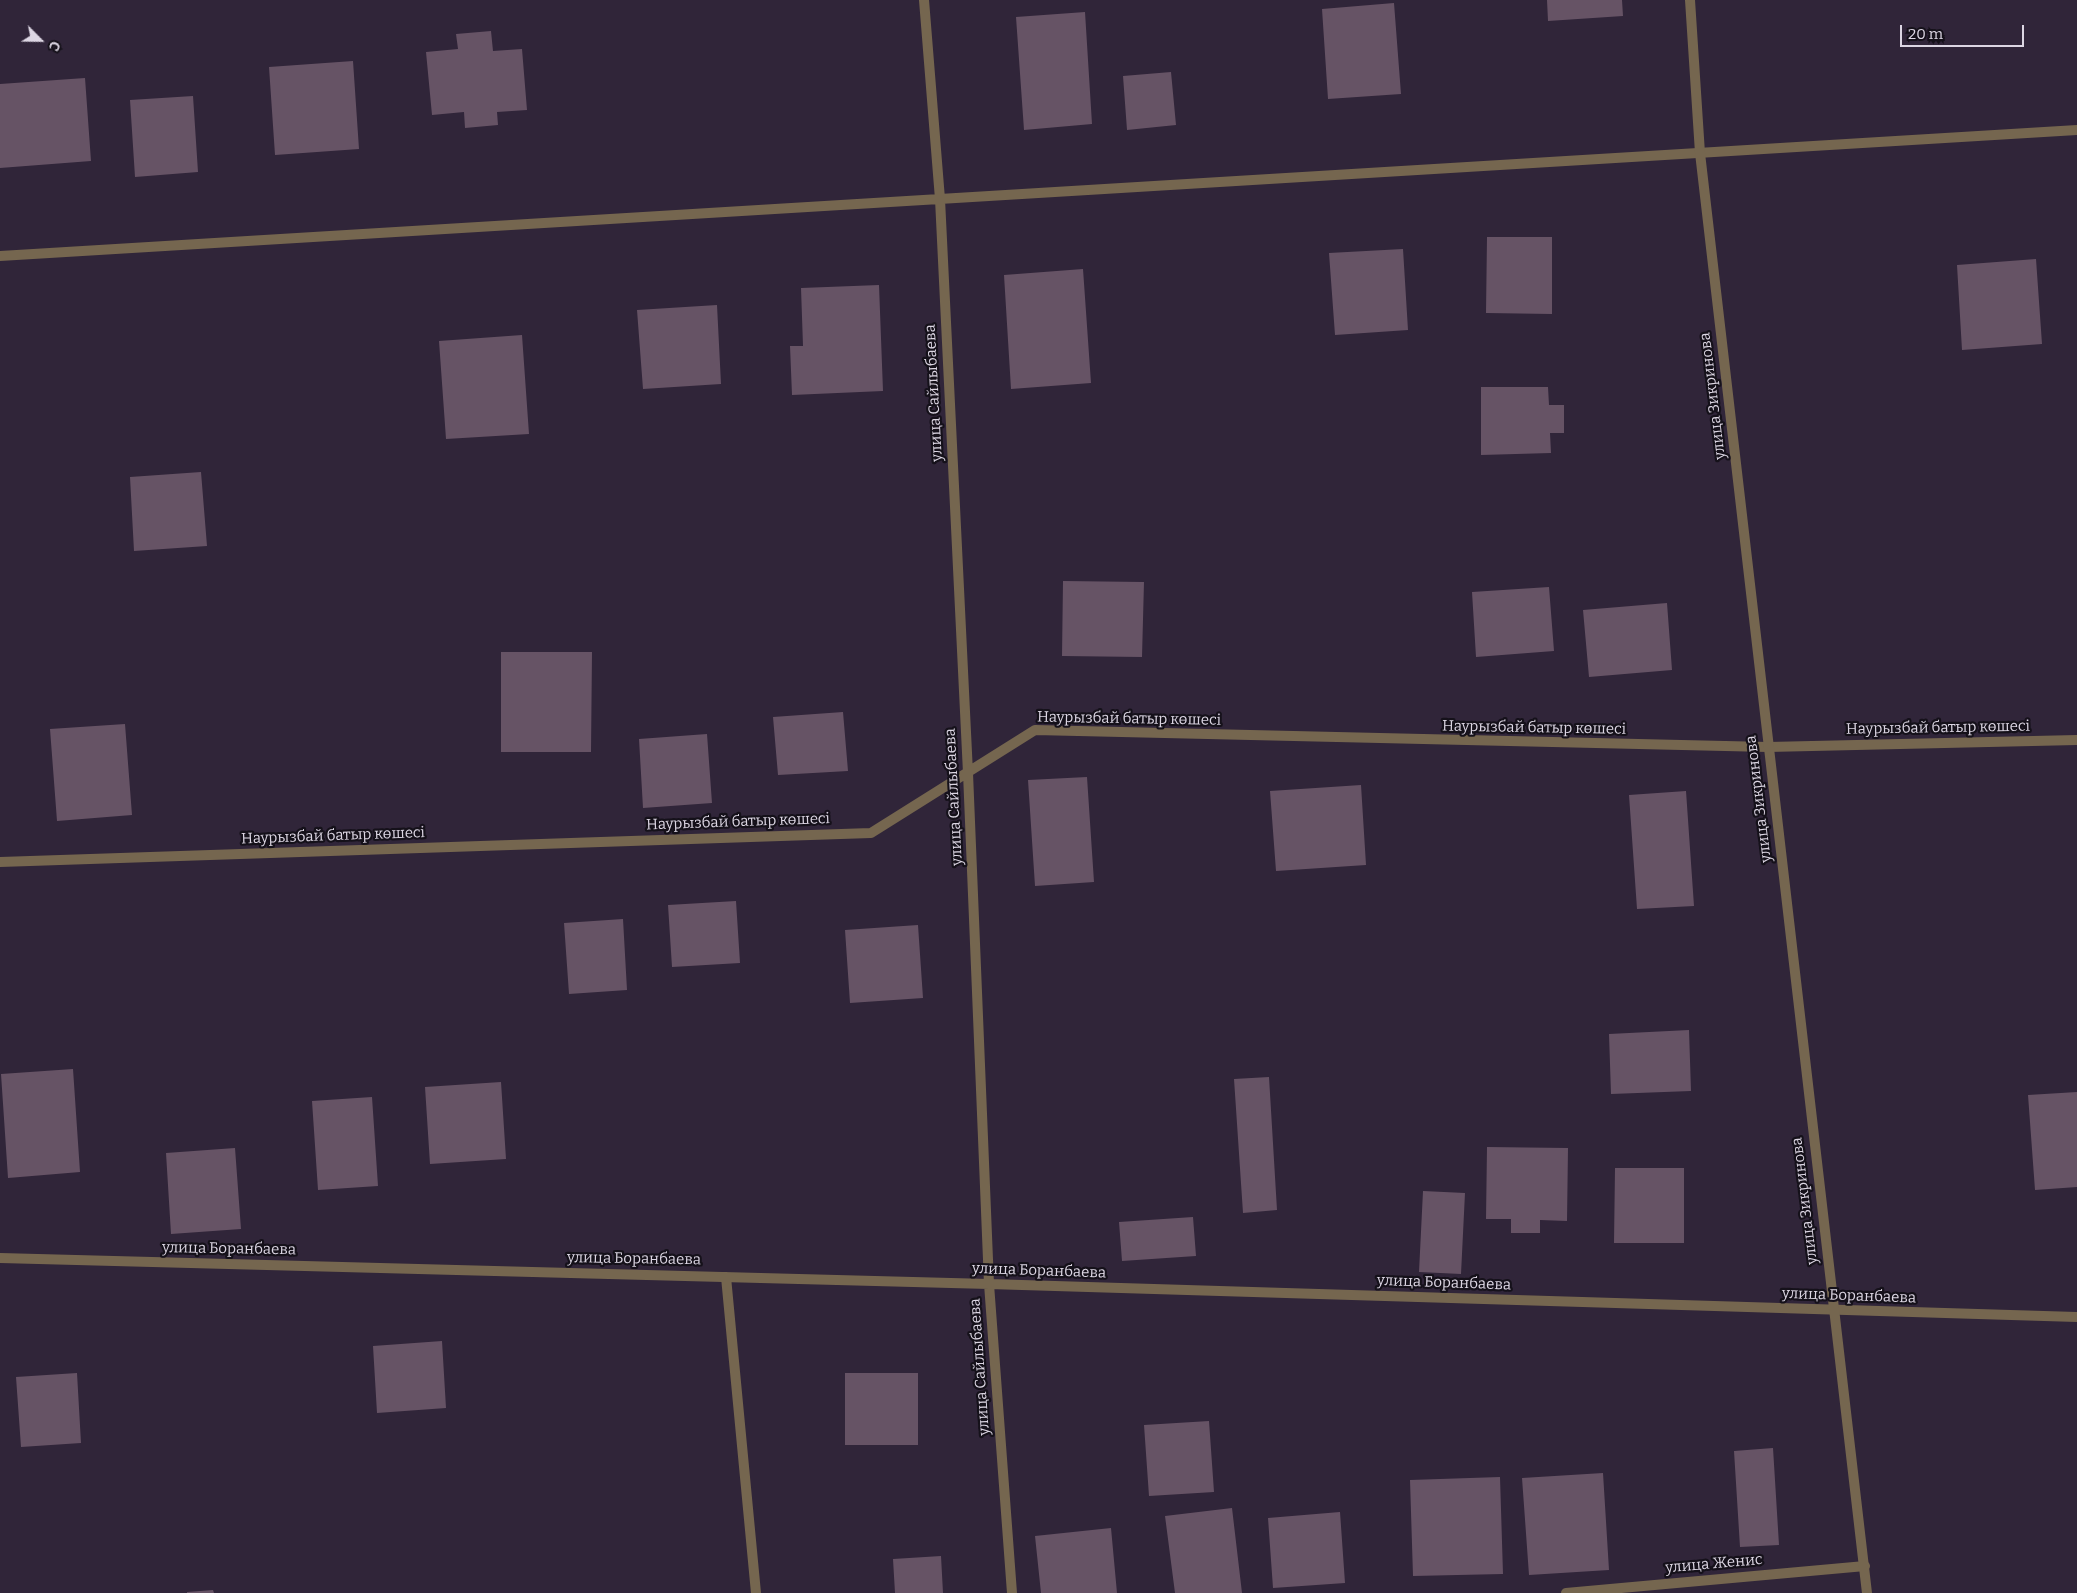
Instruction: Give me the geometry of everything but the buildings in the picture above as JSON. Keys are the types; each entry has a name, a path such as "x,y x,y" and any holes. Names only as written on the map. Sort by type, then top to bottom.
{"street":[{"name":"улица Сайлыбаева","path":"924,0 940,200 968,773 989,1284 1012,1593"},
{"name":"улица Зикринова","path":"1690,0 1700,153 1867,1593"},
{"path":"0,256 2077,130"},
{"name":"Наурызбай батыр көшесі","path":"0,862 872,833 1035,730 1768,747 2077,740"},
{"name":"улица Боранбаева","path":"0,1258 989,1284 2077,1317"},
{"path":"726,1277 756,1593"},
{"name":"улица Женис","path":"1566,1593 1865,1566"}]}
